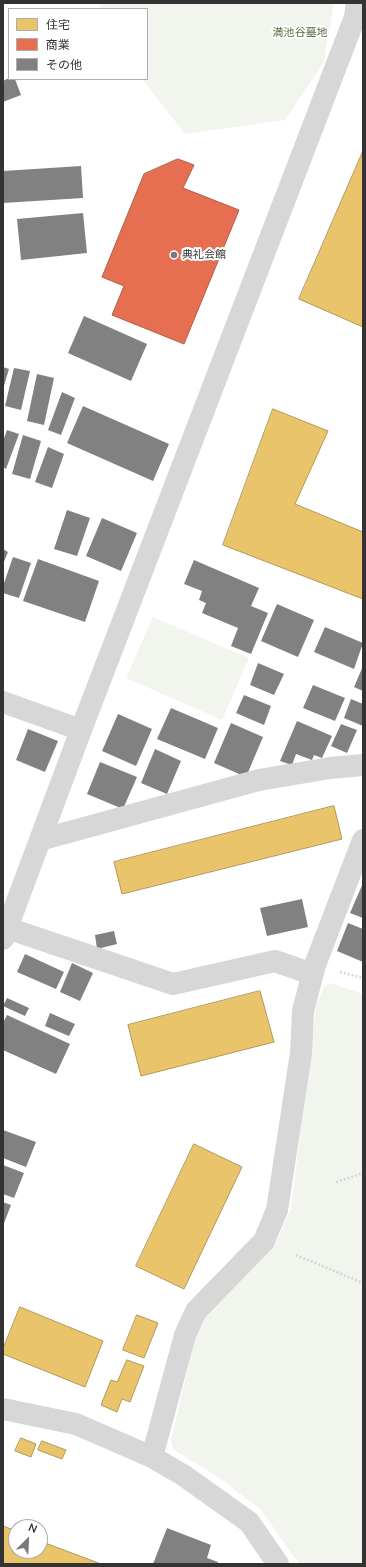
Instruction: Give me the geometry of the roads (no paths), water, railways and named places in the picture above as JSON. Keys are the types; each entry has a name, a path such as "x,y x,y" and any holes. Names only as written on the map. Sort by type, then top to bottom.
{"street":[{"path":"312,974 275,961 173,984 5,934 81,730 352,24 357,3"},
{"path":"3,702 81,730"},
{"path":"40,840 259,780 330,768 363,765"},
{"path":"152,1457 185,1336 196,1311 264,1241 277,1210 301,1053 304,1011 312,974 363,840"},
{"path":"3,1409 76,1424 152,1457 183,1475 249,1522 278,1564"}],"place":[{"name":"典礼会館","path":"174,255"}],"park label":[{"name":"満池谷墓地","path":"300,33"}]}
